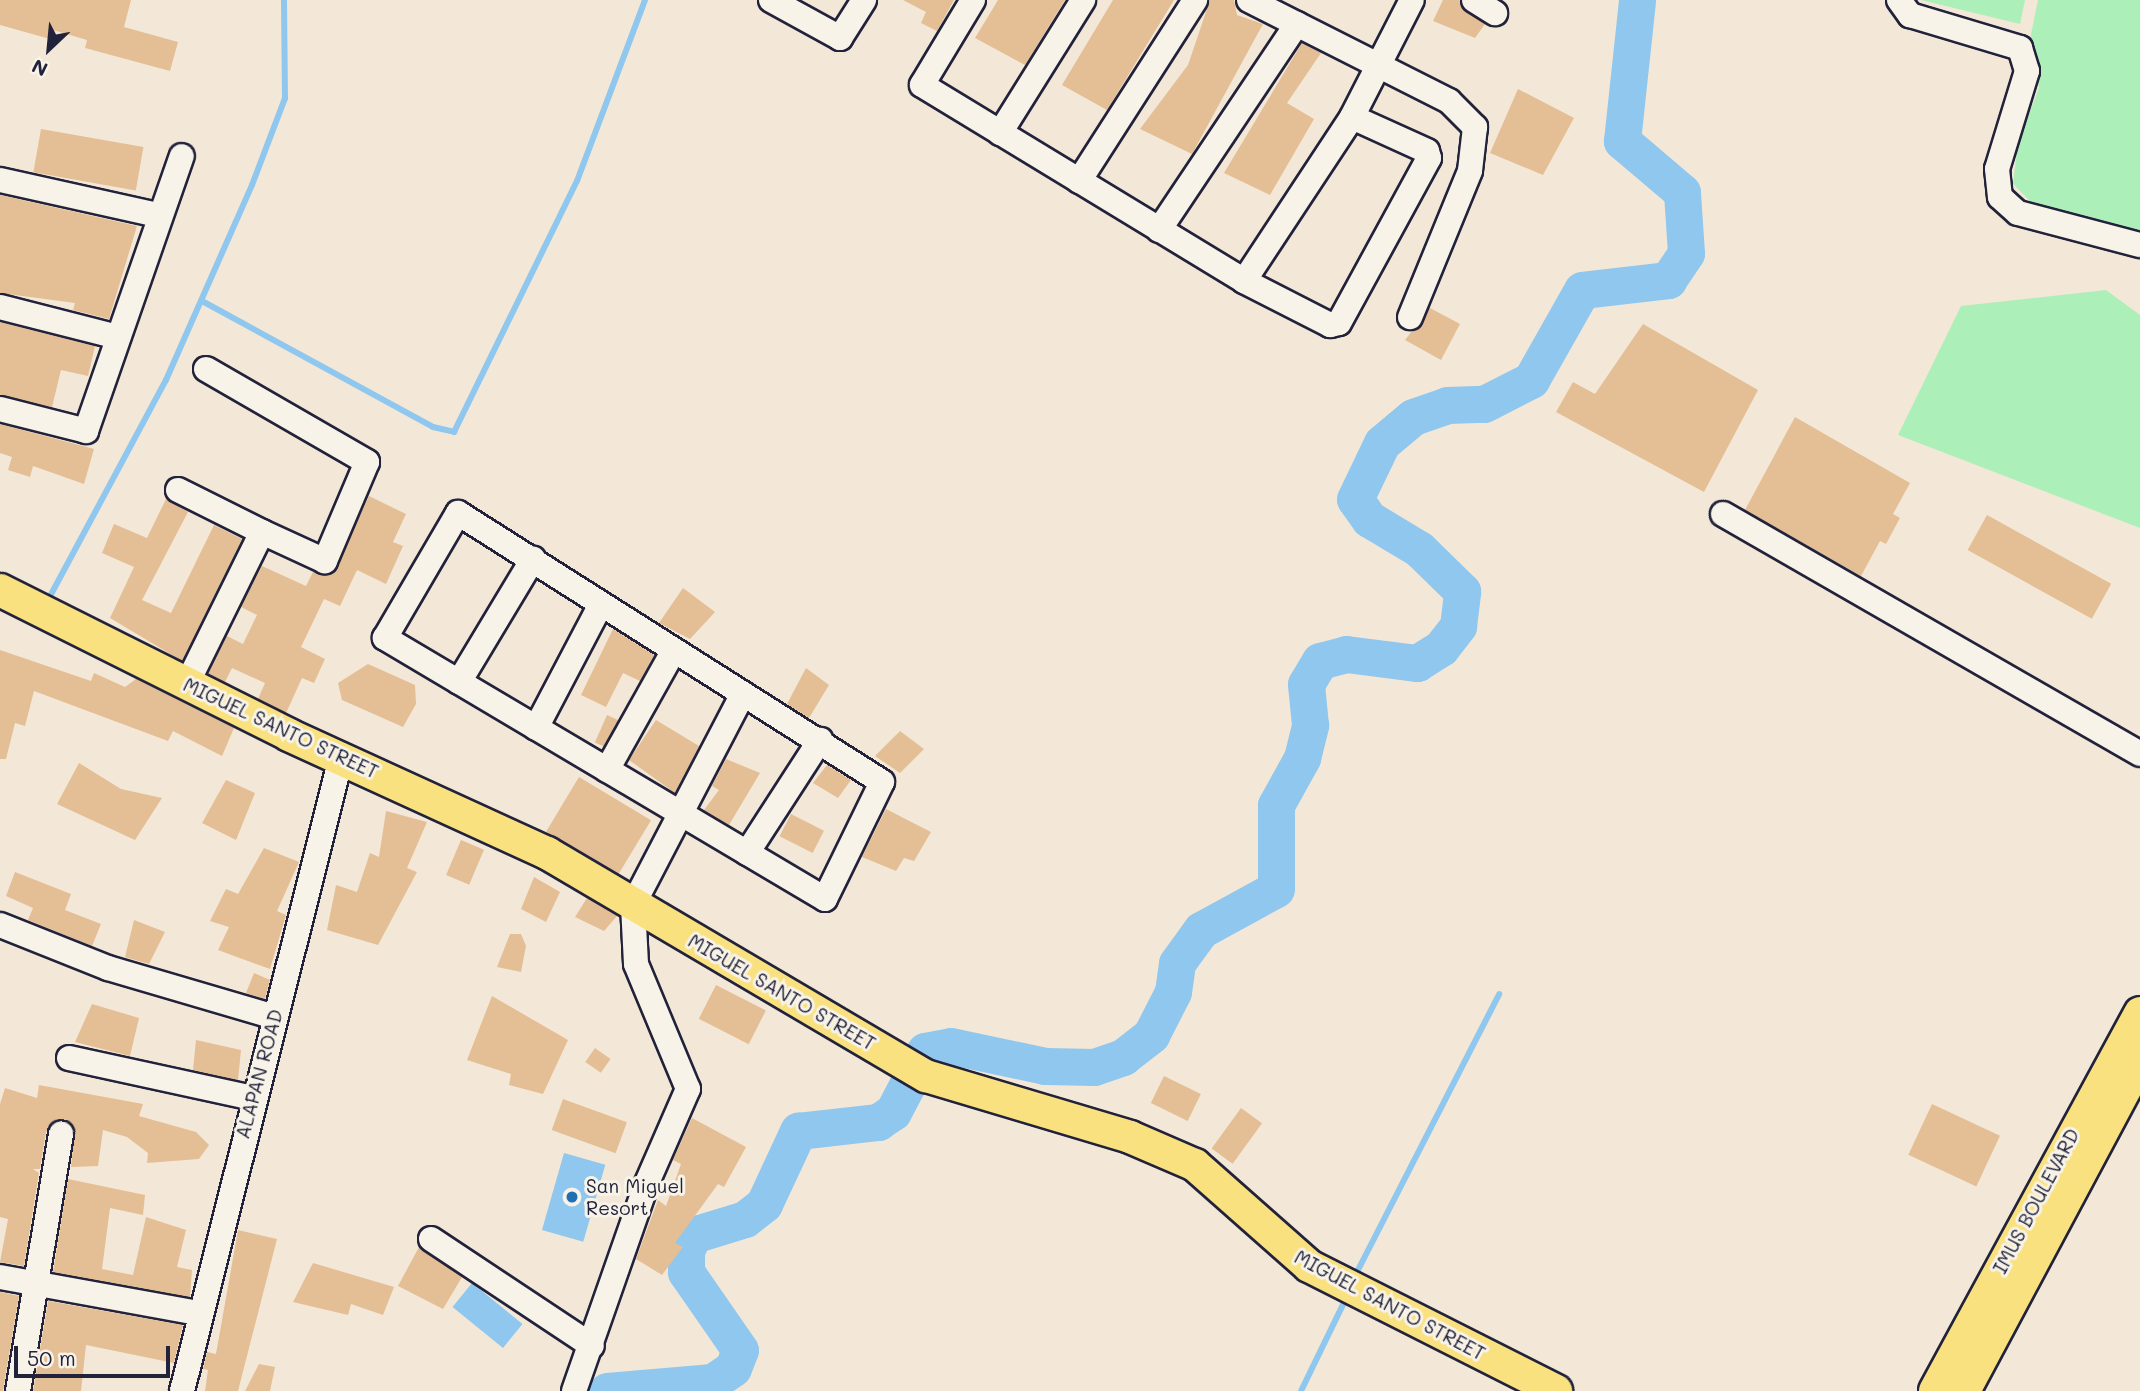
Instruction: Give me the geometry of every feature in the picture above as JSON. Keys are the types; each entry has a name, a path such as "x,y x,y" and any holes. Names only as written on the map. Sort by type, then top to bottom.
{"main road":[{"name":"MIGUEL SANTO STREET","path":"0,590 341,758 522,840 913,1069 1176,1156 1206,1173 1309,1266 1556,1391"},
{"name":"IMUS BOULEVARD","path":"1935,1391 2139,1019"},
{"name":"IMUS BOULEVARD","path":"1964,1391 2140,1061"}],"street":[{"path":"771,0 840,38 864,0"},
{"path":"973,0 922,85 1244,281 1330,325 1339,323 1429,158 1427,151 1352,117"},
{"path":"1000,133 1083,0"},
{"path":"1079,181 1195,0"},
{"path":"1250,0 1449,101 1475,127 1470,171 1410,317"},
{"path":"1244,281 1352,117 1412,0"},
{"path":"1474,0 1495,13"},
{"path":"1899,0 1910,15 2020,48 2027,71 1997,169 2000,197 2018,214 2140,245"},
{"path":"1159,230 1297,24"},
{"path":"0,409 86,431 158,215 182,156"},
{"path":"0,180 158,215"},
{"path":"0,307 118,337"},
{"path":"178,490 325,561 367,462 206,369"},
{"path":"457,513 533,559 882,782 825,899 386,638 457,513"},
{"path":"1723,514 2140,754"},
{"path":"187,684 262,532"},
{"path":"459,682 533,559"},
{"path":"536,728 601,604"},
{"path":"607,770 674,650"},
{"path":"575,1391 646,1185 688,1089 636,964 634,905 743,694"},
{"path":"747,853 820,740"},
{"name":"ALAPAN ROAD","path":"182,1391 198,1313 252,1098 341,758"},
{"path":"0,925 133,977 274,1017"},
{"path":"69,1058 252,1098"},
{"path":"18,1391 61,1133"},
{"path":"431,1239 592,1346"},
{"path":"0,1277 198,1313"}],"green space":[{"path":"1921,0 2025,0 2020,24"},
{"path":"2038,0 2140,0 2140,236 2038,209 2013,184 2018,142 2039,88 2029,44"},
{"path":"2106,290 2140,315 2140,528 1898,435 1961,306"}],"water":[{"name":"San Miguel Resort","path":"564,1153 605,1165 583,1242 542,1230"},
{"path":"472,1283 523,1324 503,1348 452,1307"}],"building":[{"path":"0,0 131,0 124,27 178,42 170,71 85,48 87,40 53,30 50,39 0,25"},
{"path":"903,0 954,0 937,31 921,23 926,12"},
{"path":"998,0 1065,0 1025,65 975,38"},
{"path":"1113,0 1174,0 1107,110 1062,85"},
{"path":"1210,0 1234,0 1237,15 1263,24 1192,154 1140,129 1188,65"},
{"path":"1443,0 1459,0 1485,24 1475,38 1433,21"},
{"path":"1302,43 1321,53 1287,103 1314,119 1270,195 1224,173"},
{"path":"1518,89 1574,118 1543,175 1490,153"},
{"path":"41,129 143,147 136,190 33,172"},
{"path":"0,195 137,226 109,319 73,310 75,303 0,293"},
{"path":"1430,308 1460,324 1441,360 1405,340"},
{"path":"0,322 95,346 88,376 61,370 52,407 0,395"},
{"path":"1643,324 1758,390 1704,492 1556,412 1573,382 1595,394"},
{"path":"1795,417 1910,483 1893,514 1900,518 1886,544 1880,541 1861,576 1745,510"},
{"path":"0,424 94,449 84,484 33,466 30,477 8,470 12,457 0,453"},
{"path":"369,496 406,514 393,542 403,546 386,584 357,570 340,606 324,599 301,647 325,659 314,683 302,678 286,713 258,699 265,683 232,668 225,682 208,674 227,636 243,644 257,615 241,607 262,566 306,586 313,572 333,573"},
{"path":"166,499 188,512 142,600 171,613 214,525 242,539 182,661 110,618 134,567 102,553 114,524 147,538"},
{"path":"1987,515 2111,584 2092,619 1968,550"},
{"path":"683,588 715,612 690,639 659,623"},
{"path":"613,629 654,655 640,681 623,673 606,707 581,695"},
{"path":"0,650 91,681 94,673 125,687 136,679 234,728 222,756 173,731 168,741 34,691 25,726 15,723 6,759 0,759"},
{"path":"368,664 415,685 416,704 403,727 342,700 338,683"},
{"path":"806,668 829,685 809,718 787,704"},
{"path":"607,715 618,720 606,747 595,742"},
{"path":"656,720 699,746 675,793 629,760"},
{"path":"900,731 924,749 900,773 875,756"},
{"path":"726,759 760,773 729,825 704,810 719,790 712,786"},
{"path":"79,763 121,789 162,798 135,840 57,804"},
{"path":"827,765 851,780 838,798 813,783"},
{"path":"579,777 651,820 618,875 546,832"},
{"path":"226,780 255,793 236,840 202,823"},
{"path":"886,809 931,832 914,861 904,858 896,871 862,857"},
{"path":"386,811 427,822 407,868 417,872 378,945 327,930 336,885 357,892 370,853 379,857"},
{"path":"791,814 824,831 813,853 780,836"},
{"path":"461,840 484,850 469,885 446,875"},
{"path":"264,848 299,862 277,911 286,915 270,969 218,950 229,927 210,921 226,889 238,894"},
{"path":"15,872 71,894 65,910 101,924 92,946 28,920 33,908 6,896"},
{"path":"534,877 560,892 546,922 521,909"},
{"path":"587,898 617,916 604,931 575,917"},
{"path":"134,920 165,932 149,964 125,957"},
{"path":"510,934 521,934 526,946 521,972 497,967"},
{"path":"254,973 270,980 265,999 246,993"},
{"path":"716,985 766,1010 749,1044 699,1019"},
{"path":"492,996 568,1040 543,1094 509,1085 511,1074 467,1060"},
{"path":"92,1004 139,1018 130,1056 75,1042"},
{"path":"196,1040 241,1050 238,1080 193,1070"},
{"path":"595,1048 611,1059 601,1073 585,1062"},
{"path":"1164,1076 1201,1094 1188,1121 1151,1103"},
{"path":"39,1085 143,1104 139,1116 196,1132 209,1145 199,1159 147,1163 148,1153 127,1137 103,1130 98,1166 71,1167 75,1129 55,1120 46,1132 40,1169 33,1169 39,1173 24,1266 0,1262 8,1219 0,1217 0,1104 5,1088 37,1098"},
{"path":"563,1099 627,1122 616,1153 552,1130"},
{"path":"1932,1104 2000,1136 1976,1186 1908,1155"},
{"path":"1241,1108 1262,1123 1233,1164 1212,1148"},
{"path":"692,1118 746,1147 724,1187 718,1184 675,1243 683,1247 662,1275 636,1259 658,1200 666,1206 681,1164 673,1160"},
{"path":"68,1179 145,1195 143,1215 110,1208 102,1269 133,1275 146,1217 186,1230 177,1267 192,1270 190,1297 53,1272"},
{"path":"238,1230 277,1239 238,1391 205,1391 208,1370 203,1369 207,1352 216,1354"},
{"path":"419,1247 462,1277 443,1309 398,1286"},
{"path":"313,1263 394,1287 383,1315 351,1304 348,1315 293,1302"},
{"path":"0,1292 19,1296 3,1391 0,1391"},
{"path":"48,1301 183,1325 174,1363 86,1345 81,1391 33,1391"},
{"path":"259,1364 275,1367 270,1391 245,1391"}],"waterway":[{"path":"48,600 166,380 252,185 285,98 284,0"},
{"path":"202,301 433,427 454,432 577,181 645,0"},
{"path":"607,1391 713,1382 733,1368 740,1350 686,1272 686,1251 693,1235 745,1219 764,1204 798,1131 878,1122 893,1112 925,1051 951,1046 1045,1066 1094,1067 1123,1057 1151,1035 1173,992 1177,963 1201,930 1276,889 1276,805 1302,758 1310,725 1306,684 1320,661 1346,654 1417,663 1441,648 1458,626 1462,591 1419,549 1369,519 1355,499 1382,443 1413,417 1447,405 1484,404 1531,380 1582,290 1668,280 1686,253 1682,192 1622,141 1637,0"},
{"path":"1358,1270 1499,994"},
{"path":"1301,1391 1348,1294"}],"place":[{"name":"San Miguel Resort","path":"572,1197"}]}
